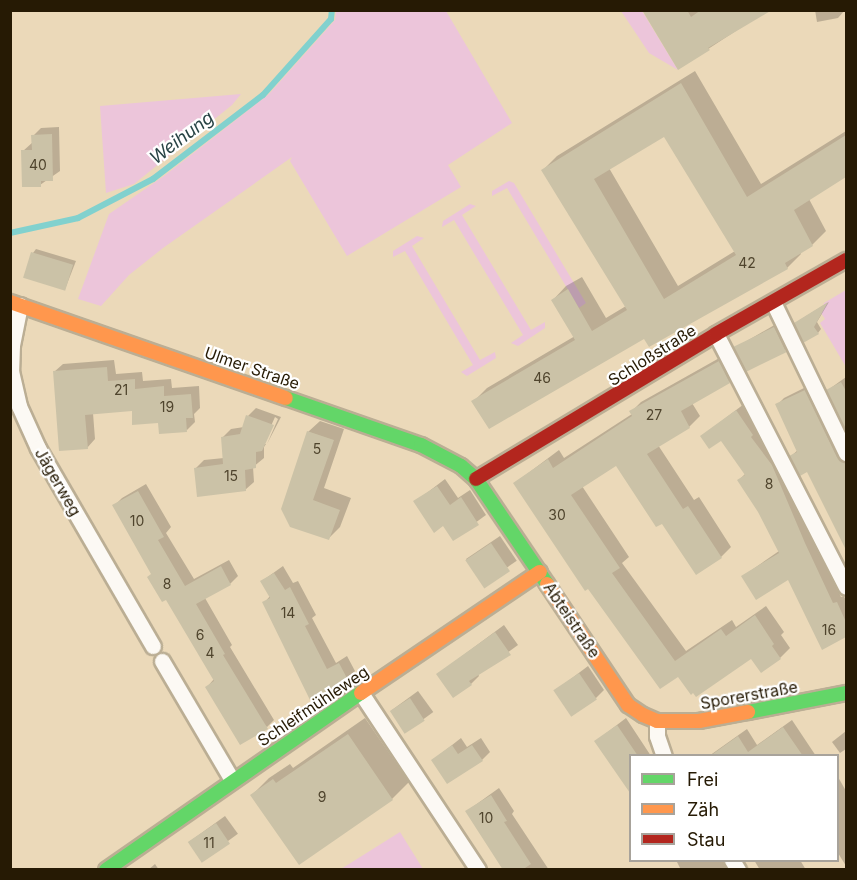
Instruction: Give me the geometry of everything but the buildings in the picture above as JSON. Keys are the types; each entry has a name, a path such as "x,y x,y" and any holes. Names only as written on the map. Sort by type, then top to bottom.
{"main road":[{"name":"Schloßstraße","path":"476,479 716,334 846,260"},
{"name":"Ulmer Straße","path":"15,303 421,445 461,466 476,479"},
{"name":"Abteistraße","path":"476,479 628,705 657,721"},
{"name":"Schleifmühleweg","path":"106,870 232,780 540,572"},
{"name":"Sporerstraße","path":"657,721 699,721 846,693"}],"street":[{"path":"773,302 846,453"},
{"name":"Jägerweg","path":"15,303 11,371 19,406 38,448 153,646"},
{"path":"716,334 846,587"},
{"path":"162,661 232,780"},
{"path":"361,693 478,870"},
{"path":"657,721 657,736 663,754"}],"shaded area":[{"path":"336,11 446,11 512,123 448,165 461,187 347,256 290,161 292,157 163,248 129,275 101,306 78,299 109,214 164,176 269,94 335,20"},
{"path":"621,11 642,11 678,70 649,53"},
{"path":"241,94 232,105 134,184 106,193 100,106"},
{"path":"509,181 514,183 586,303 579,308 507,188 492,196 492,191"},
{"path":"470,204 476,206 462,215 531,330 545,322 545,328 518,346 511,343 523,335 454,220 442,227 443,221"},
{"path":"417,236 424,238 412,246 480,360 495,352 496,358 467,376 461,372 473,365 405,251 393,257 393,251"},
{"path":"846,290 846,367 820,323 825,319 821,313 824,303"},
{"path":"400,832 423,869 341,869"}],"waterway":[{"name":"Weihung","path":"10,233 78,218 153,179 263,95 331,19 332,10"}],"traffic: fast":[{"path":"286,398 421,445 461,466 476,479 547,584"},
{"path":"106,870 361,693"},
{"path":"748,712 846,693"}],"traffic: slow":[{"path":"10,302 286,398"},
{"path":"361,693 540,572"},
{"path":"547,584 628,705 643,715 657,721 699,721 748,712"}],"traffic: jam":[{"path":"476,479 716,334 846,260"}]}
